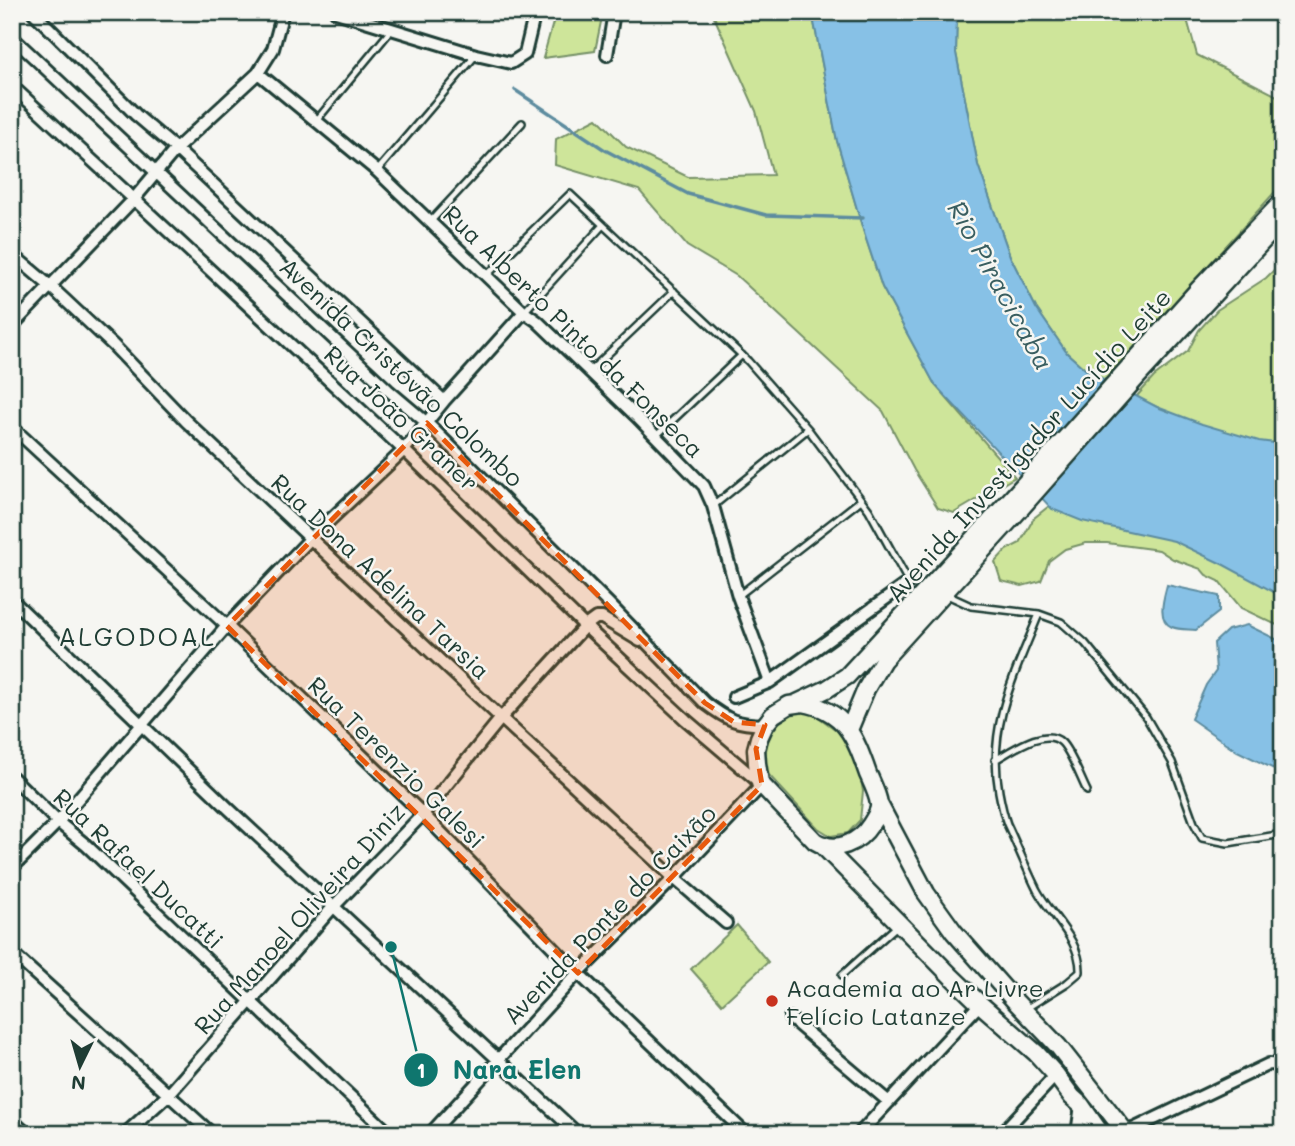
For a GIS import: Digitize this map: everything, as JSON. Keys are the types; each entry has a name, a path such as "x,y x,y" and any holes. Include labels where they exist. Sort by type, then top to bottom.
{"main road":[{"name":"Avenida Investigador Lucídio Leite","path":"849,730 866,689 883,660 944,594 1017,503 1283,201"},
{"name":"Avenida Investigador Lucídio Leite","path":"1132,373 1283,219"},
{"name":"Avenida Investigador Lucídio Leite","path":"795,704 847,676 1017,503"},
{"path":"1101,1134 1082,1105 1072,1097 1036,1053 980,1004 822,845 810,837 761,784 756,749 765,725 773,715 789,705 803,703 824,708 840,718 858,745 880,806 926,894 954,932 1058,1046 1127,1133"},
{"path":"822,845 837,847 857,840 868,829 880,806"}],"street":[{"name":"Avenida Cristóvão Colombo","path":"33,12 136,115 176,149 444,401"},
{"path":"12,326 134,199 176,149 258,73 273,49 283,12"},
{"path":"335,12 511,63 525,54 535,12"},
{"path":"607,55 614,12"},
{"name":"Avenida Cristóvão Colombo","path":"12,37 388,390 427,423 705,703 734,722 765,725"},
{"name":"Rua Alberto Pinto da Fonseca","path":"258,73 377,171 524,312 537,321 704,486 713,506 738,596 770,682"},
{"name":"Rua João Graner","path":"12,86 404,450 686,720 761,784"},
{"name":"Rua Dona Adelina Tarsia","path":"12,254 113,345 186,421 501,718 726,923"},
{"path":"12,868 58,822 227,626 311,538 404,450 524,312"},
{"name":"Rua Terenzio Galesi","path":"12,427 227,626 422,814 578,973 746,1134"},
{"path":"734,697 770,682 909,583"},
{"path":"12,600 141,726 578,1134"},
{"path":"585,625 596,618 602,618 652,648"},
{"name":"Rua Manoel Oliveira Diniz","path":"125,1134 169,1094 334,906 422,814 501,718 585,625"},
{"name":"Rua Rafael Ducatti","path":"12,777 390,1134"},
{"name":"Avenida Ponte do Caixão","path":"430,1134 578,973 674,878 761,784"},
{"path":"12,953 212,1134"},
{"path":"859,1134 980,1004"},
{"path":"790,1018 889,1102"},
{"path":"1127,1133 1269,1064 1283,1065"},
{"path":"1001,1134 1056,1075"},
{"path":"1077,1134 1082,1105"},
{"path":"12,1120 27,1134"}],"lane":[{"path":"316,121 392,29"},
{"path":"377,171 476,55"},
{"path":"430,222 522,123"},
{"path":"487,275 570,194 742,355 808,429 869,510 909,583"},
{"path":"524,312 603,225"},
{"path":"589,372 674,291"},
{"path":"656,436 742,355"},
{"path":"713,506 808,429"},
{"path":"738,596 861,500"},
{"path":"944,594 971,606 1039,614 1061,622 1085,643 1146,717 1172,762 1202,838 1228,843 1283,834"},
{"path":"1024,1010 1080,972 1078,953 1038,891 1003,813 996,775 996,744 1002,708 1039,614"},
{"path":"995,760 1030,740 1055,738 1063,743 1087,791"},
{"path":"842,975 899,923"}],"highlighted area":[{"path":"427,423 705,703 734,722 765,725 756,749 762,785 578,973 227,626"}],"green space":[{"path":"556,12 603,12 595,51 543,58"},
{"path":"712,12 812,12 837,141 882,287 935,385 1015,477 954,513 938,508 914,470 883,411 737,276 687,246 639,190 555,165 556,139 597,118 626,147 688,177 773,175 756,111"},
{"path":"957,12 1185,12 1197,55 1283,99 1283,183 1104,381 1067,353 1036,308 1010,256 978,165 956,53"},
{"path":"1283,257 1283,454 1242,448 1136,397 1154,377 1188,351 1199,330 1217,310 1266,278"},
{"path":"1049,506 1283,565 1283,628 1241,608 1219,581 1206,575 1201,569 1173,559 1159,550 1086,543 1065,549 1049,561 1041,581 1022,586 1001,581 995,562 1006,550 1020,543 1034,518"},
{"path":"795,711 813,713 843,735 858,763 863,791 860,820 848,833 831,836 818,828 767,773 765,755 769,736 781,720"},
{"path":"737,925 768,962 722,1004 691,969"}],"water":[{"name":"Rio Piracicaba","path":"812,12 957,12 956,53 978,165 1010,256 1036,308 1067,353 1086,370 1157,407 1202,424 1259,441 1283,444 1283,597 1174,541 1082,521 1052,509 935,385 882,287 864,233 837,141"},
{"path":"1167,585 1219,596 1219,612 1196,630 1172,627 1167,624 1163,614"},
{"path":"1247,625 1278,640 1283,646 1283,753 1274,769 1237,751 1191,719 1206,685 1216,671 1214,643 1228,630"}],"waterway":[{"path":"515,90 605,150 688,194 766,215 863,218"}],"place":[{"name":"Nara Elen","path":"391,947"},
{"name":"Academia ao Ar Livre Felício Latanze","path":"772,1001"}],"district":[{"name":"ALGODOAL","path":"137,636"}]}
